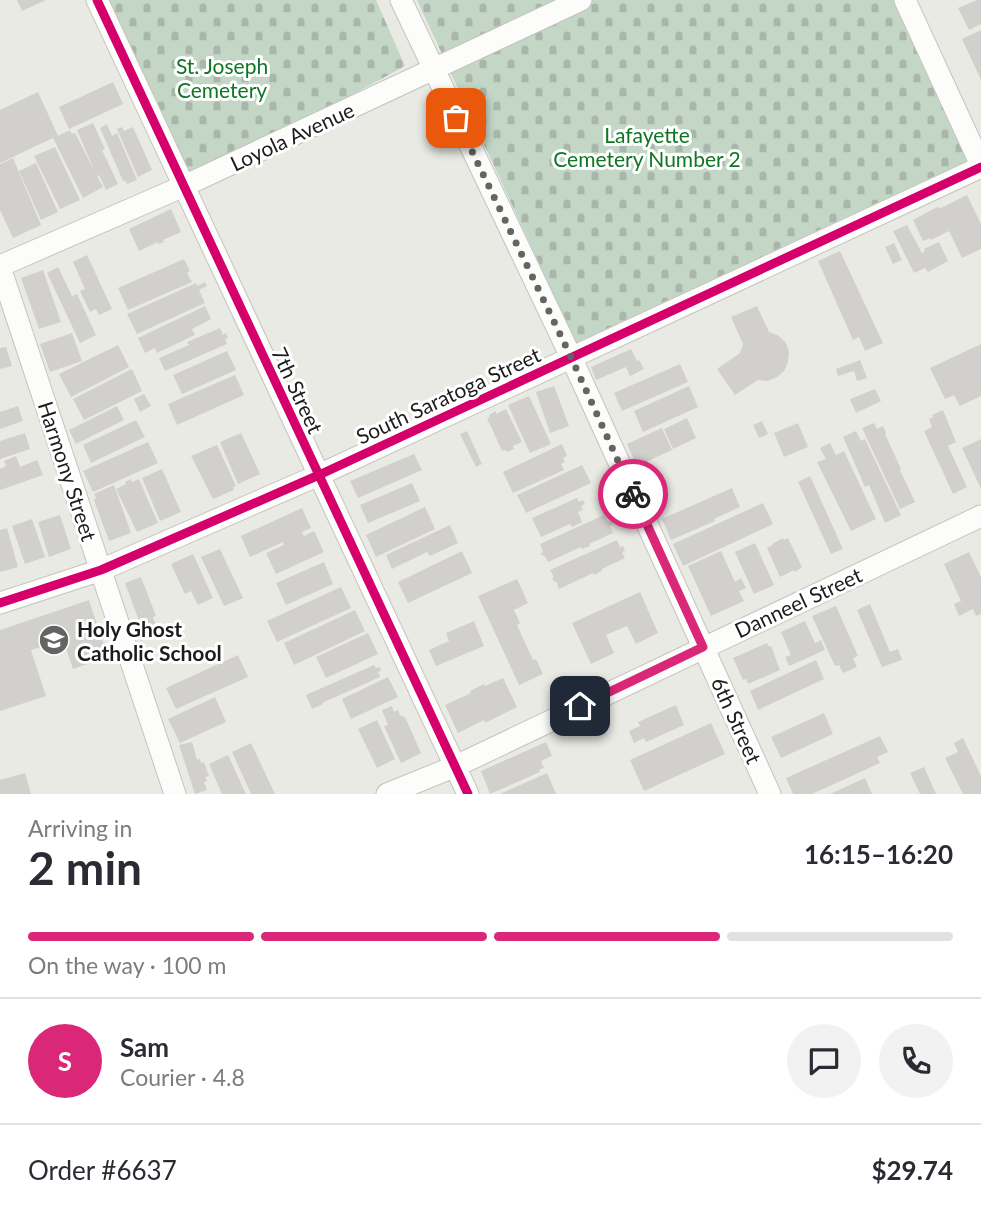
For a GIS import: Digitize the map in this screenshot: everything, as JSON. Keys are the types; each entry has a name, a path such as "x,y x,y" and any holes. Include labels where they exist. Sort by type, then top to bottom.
{"street":[{"name":"7th Street","path":"97,0 468,794"},
{"name":"6th Street","path":"401,0 571,357 770,794"},
{"name":"Loyola Avenue","path":"0,267 184,186 581,0"},
{"path":"905,0 981,166"},
{"name":"South Saratoga Street","path":"0,603 101,570 319,475 981,166"},
{"name":"Harmony Street","path":"0,267 176,794"},
{"name":"Danneel Street","path":"387,794 456,766 981,516"}],"green space":[{"name":"St. Joseph Cemetery","path":"109,0 376,0 405,66 184,186"},
{"name":"Lafayette Cemetery Number 2","path":"417,0 893,0 971,159 576,343"}],"building":[{"path":"17,0 46,0 22,11"},
{"path":"981,0 981,24 969,30 958,8"},
{"path":"981,30 981,80 962,39"},
{"path":"113,82 123,104 69,129 59,107"},
{"path":"38,92 58,136 70,130 72,134 75,133 95,172 77,130 93,123 118,184 106,190 99,175 97,176 103,187 83,198 53,138 0,163 0,110"},
{"path":"107,124 112,136 117,133 137,180 127,184 123,181 100,128"},
{"path":"122,127 124,131 133,127 152,170 138,177 117,129"},
{"path":"55,147 80,200 60,209 34,156"},
{"path":"13,158 41,225 13,238 0,210 0,164"},
{"path":"36,163 58,212 41,220 19,171"},
{"path":"967,195 981,224 981,249 962,258 949,231 923,241 913,220"},
{"path":"171,209 181,232 163,240 164,242 139,251 129,229"},
{"path":"907,225 922,253 924,249 939,242 948,261 928,272 925,268 914,273 893,231"},
{"path":"894,243 902,260 893,264 885,247"},
{"path":"840,251 883,343 865,351 859,337 853,340 818,261"},
{"path":"87,255 112,309 99,315 96,309 90,312 80,291 85,289 73,262"},
{"path":"184,259 192,282 128,310 118,288"},
{"path":"58,267 72,296 77,294 96,335 80,343 47,273"},
{"path":"43,270 61,322 39,329 21,278"},
{"path":"205,282 207,286 199,290 205,303 137,334 127,314 196,283 197,286"},
{"path":"205,306 211,319 192,329 195,335 157,353 155,348 145,353 138,338"},
{"path":"757,306 769,332 786,343 788,362 777,377 768,381 758,380 735,395 717,369 740,353 743,344 731,317"},
{"path":"220,328 223,335 226,333 227,344 165,371 159,358"},
{"path":"72,333 82,361 50,372 40,344"},
{"path":"981,344 981,396 960,406 954,395 945,399 930,368"},
{"path":"118,345 129,367 71,397 59,374"},
{"path":"6,347 12,366 0,369 0,348"},
{"path":"631,349 644,369 630,376 626,367 596,380 591,367"},
{"path":"227,351 236,370 182,394 173,375"},
{"path":"860,360 867,378 857,381 854,371 838,376 836,369"},
{"path":"680,364 688,382 622,411 614,393"},
{"path":"132,369 142,391 84,420 73,399"},
{"path":"235,375 244,395 177,425 168,404"},
{"path":"554,386 569,426 550,433 536,392"},
{"path":"689,386 698,407 643,432 634,411"},
{"path":"875,389 881,401 856,413 850,399"},
{"path":"144,394 151,406 140,412 134,399"},
{"path":"529,396 551,444 530,453 508,405"},
{"path":"18,406 23,421 0,429 0,412"},
{"path":"117,406 124,420 76,444 69,430"},
{"path":"506,409 522,442 507,452 502,451 487,418 496,411 496,414"},
{"path":"943,410 956,442 948,446 967,487 953,494 924,431 932,427 929,419 932,415"},
{"path":"687,418 696,438 673,449 664,429"},
{"path":"136,420 145,437 91,463 83,445"},
{"path":"762,421 768,434 759,438 753,425"},
{"path":"798,423 808,447 784,457 774,433"},
{"path":"874,423 877,429 883,426 915,502 900,509 862,428"},
{"path":"662,428 672,450 637,466 627,444"},
{"path":"467,431 482,464 476,467 460,434"},
{"path":"856,431 861,441 865,439 901,515 885,523 869,485 865,487 843,437"},
{"path":"25,433 30,449 0,459 0,441"},
{"path":"241,433 260,474 238,484 220,442"},
{"path":"981,439 981,489 962,448"},
{"path":"148,442 158,463 93,492 83,471"},
{"path":"830,443 836,455 844,451 876,519 851,531 817,462 826,459 820,448"},
{"path":"562,444 567,456 561,464 564,470 513,493 503,472"},
{"path":"217,445 236,486 233,487 234,490 213,499 191,456"},
{"path":"414,454 422,470 358,498 350,481"},
{"path":"16,456 20,467 37,460 43,475 0,490 0,469 6,466 4,461"},
{"path":"582,465 591,483 526,513 517,495"},
{"path":"162,469 181,512 160,521 142,478"},
{"path":"810,476 843,549 831,554 798,482"},
{"path":"131,479 132,482 139,479 158,523 137,532 116,489"},
{"path":"412,483 420,501 368,523 360,505"},
{"path":"114,485 131,533 109,541 94,494"},
{"path":"732,488 740,507 671,540 662,519"},
{"path":"577,498 585,504 581,506 583,510 578,512 582,522 572,527 570,524 541,537 532,518"},
{"path":"763,503 773,524 683,566 673,544"},
{"path":"425,507 435,529 376,557 366,535"},
{"path":"302,508 311,528 302,532 304,536 314,531 324,552 276,574 266,553 284,545 283,542 250,557 241,536"},
{"path":"60,515 71,549 49,557 38,522"},
{"path":"604,515 608,522 611,521 613,533 589,544 590,546 581,547 548,562 544,555 542,556 540,544"},
{"path":"32,519 45,557 25,564 12,526"},
{"path":"450,525 458,543 430,556 427,552 392,569 386,555"},
{"path":"7,528 18,567 0,572 0,530"},
{"path":"783,538 788,538 802,567 780,577 767,548"},
{"path":"617,540 620,547 623,546 625,558 594,575 593,573 559,589 550,570"},
{"path":"755,543 774,585 754,594 735,552"},
{"path":"220,549 243,598 224,606 201,557"},
{"path":"462,551 472,573 408,603 398,582"},
{"path":"721,551 735,582 741,578 746,588 739,591 744,601 711,616 688,566"},
{"path":"969,552 981,577 981,614 976,616 973,609 959,616 954,604 961,601 944,564"},
{"path":"193,554 213,598 198,605 191,591 185,594 171,564"},
{"path":"324,562 333,584 286,605 276,583"},
{"path":"141,577 156,616 153,617 159,634 141,641 135,623 139,621 125,583"},
{"path":"517,579 528,603 514,610 520,623 517,625 533,660 536,659 543,674 519,685 478,596"},
{"path":"341,587 351,608 277,642 267,621"},
{"path":"640,592 658,633 636,644 627,626 606,635 614,653 591,664 572,623"},
{"path":"89,600 108,657 73,669 63,640 31,650 46,696 0,711 0,630"},
{"path":"870,604 890,652 898,649 902,660 882,667 857,610"},
{"path":"836,606 858,656 853,658 857,667 843,673 839,665 835,666 812,616"},
{"path":"355,610 365,631 294,665 284,643"},
{"path":"474,621 484,646 436,666 429,650 449,641 446,633"},
{"path":"805,621 815,643 821,640 825,650 789,666 785,657 791,655 781,632"},
{"path":"368,633 378,654 326,678 316,657"},
{"path":"767,643 771,646 780,670 748,684 746,679 743,680 733,658"},
{"path":"238,655 248,677 176,709 166,688"},
{"path":"816,660 824,679 758,710 750,691"},
{"path":"374,665 376,668 380,667 380,677 312,709 306,695"},
{"path":"388,677 398,697 351,719 342,699"},
{"path":"503,678 517,707 458,733 445,705 484,684 485,686"},
{"path":"215,697 226,722 180,743 168,719"},
{"path":"676,705 684,725 646,742 644,738 634,743 629,731 640,726 638,722"},
{"path":"392,706 394,712 398,710 400,716 405,717 421,753 401,763 384,726 388,725 382,710"},
{"path":"824,713 833,734 781,758 771,737"},
{"path":"377,720 395,759 377,768 358,729"},
{"path":"711,723 725,754 644,791 630,760"},
{"path":"880,736 888,752 877,757 880,763 812,794 793,794 786,778"},
{"path":"963,738 981,776 981,794 963,794 945,758 958,752 954,743"},
{"path":"192,742 197,760 204,762 209,776 205,777 207,781 204,782 207,790 195,794 179,745"},
{"path":"546,742 552,756 541,761 544,768 539,770 540,772 490,794 481,771"},
{"path":"251,743 275,794 251,794 232,752"},
{"path":"228,755 246,794 222,794 209,764"},
{"path":"924,767 936,794 920,794 910,773"},
{"path":"25,773 31,794 0,794 0,780"},
{"path":"547,773 556,794 500,794"},
{"path":"865,778 872,794 830,794"}],"cycle path":[{"path":"97,0 468,794"},
{"path":"0,603 101,570 319,475 981,167"}],"way so far":[{"path":"456,118 571,357 633,494"}],"place":[{"name":"Holy Ghost Catholic School","path":"54,640"}],"route":[{"path":"580,706 703,647 633,494"}]}
